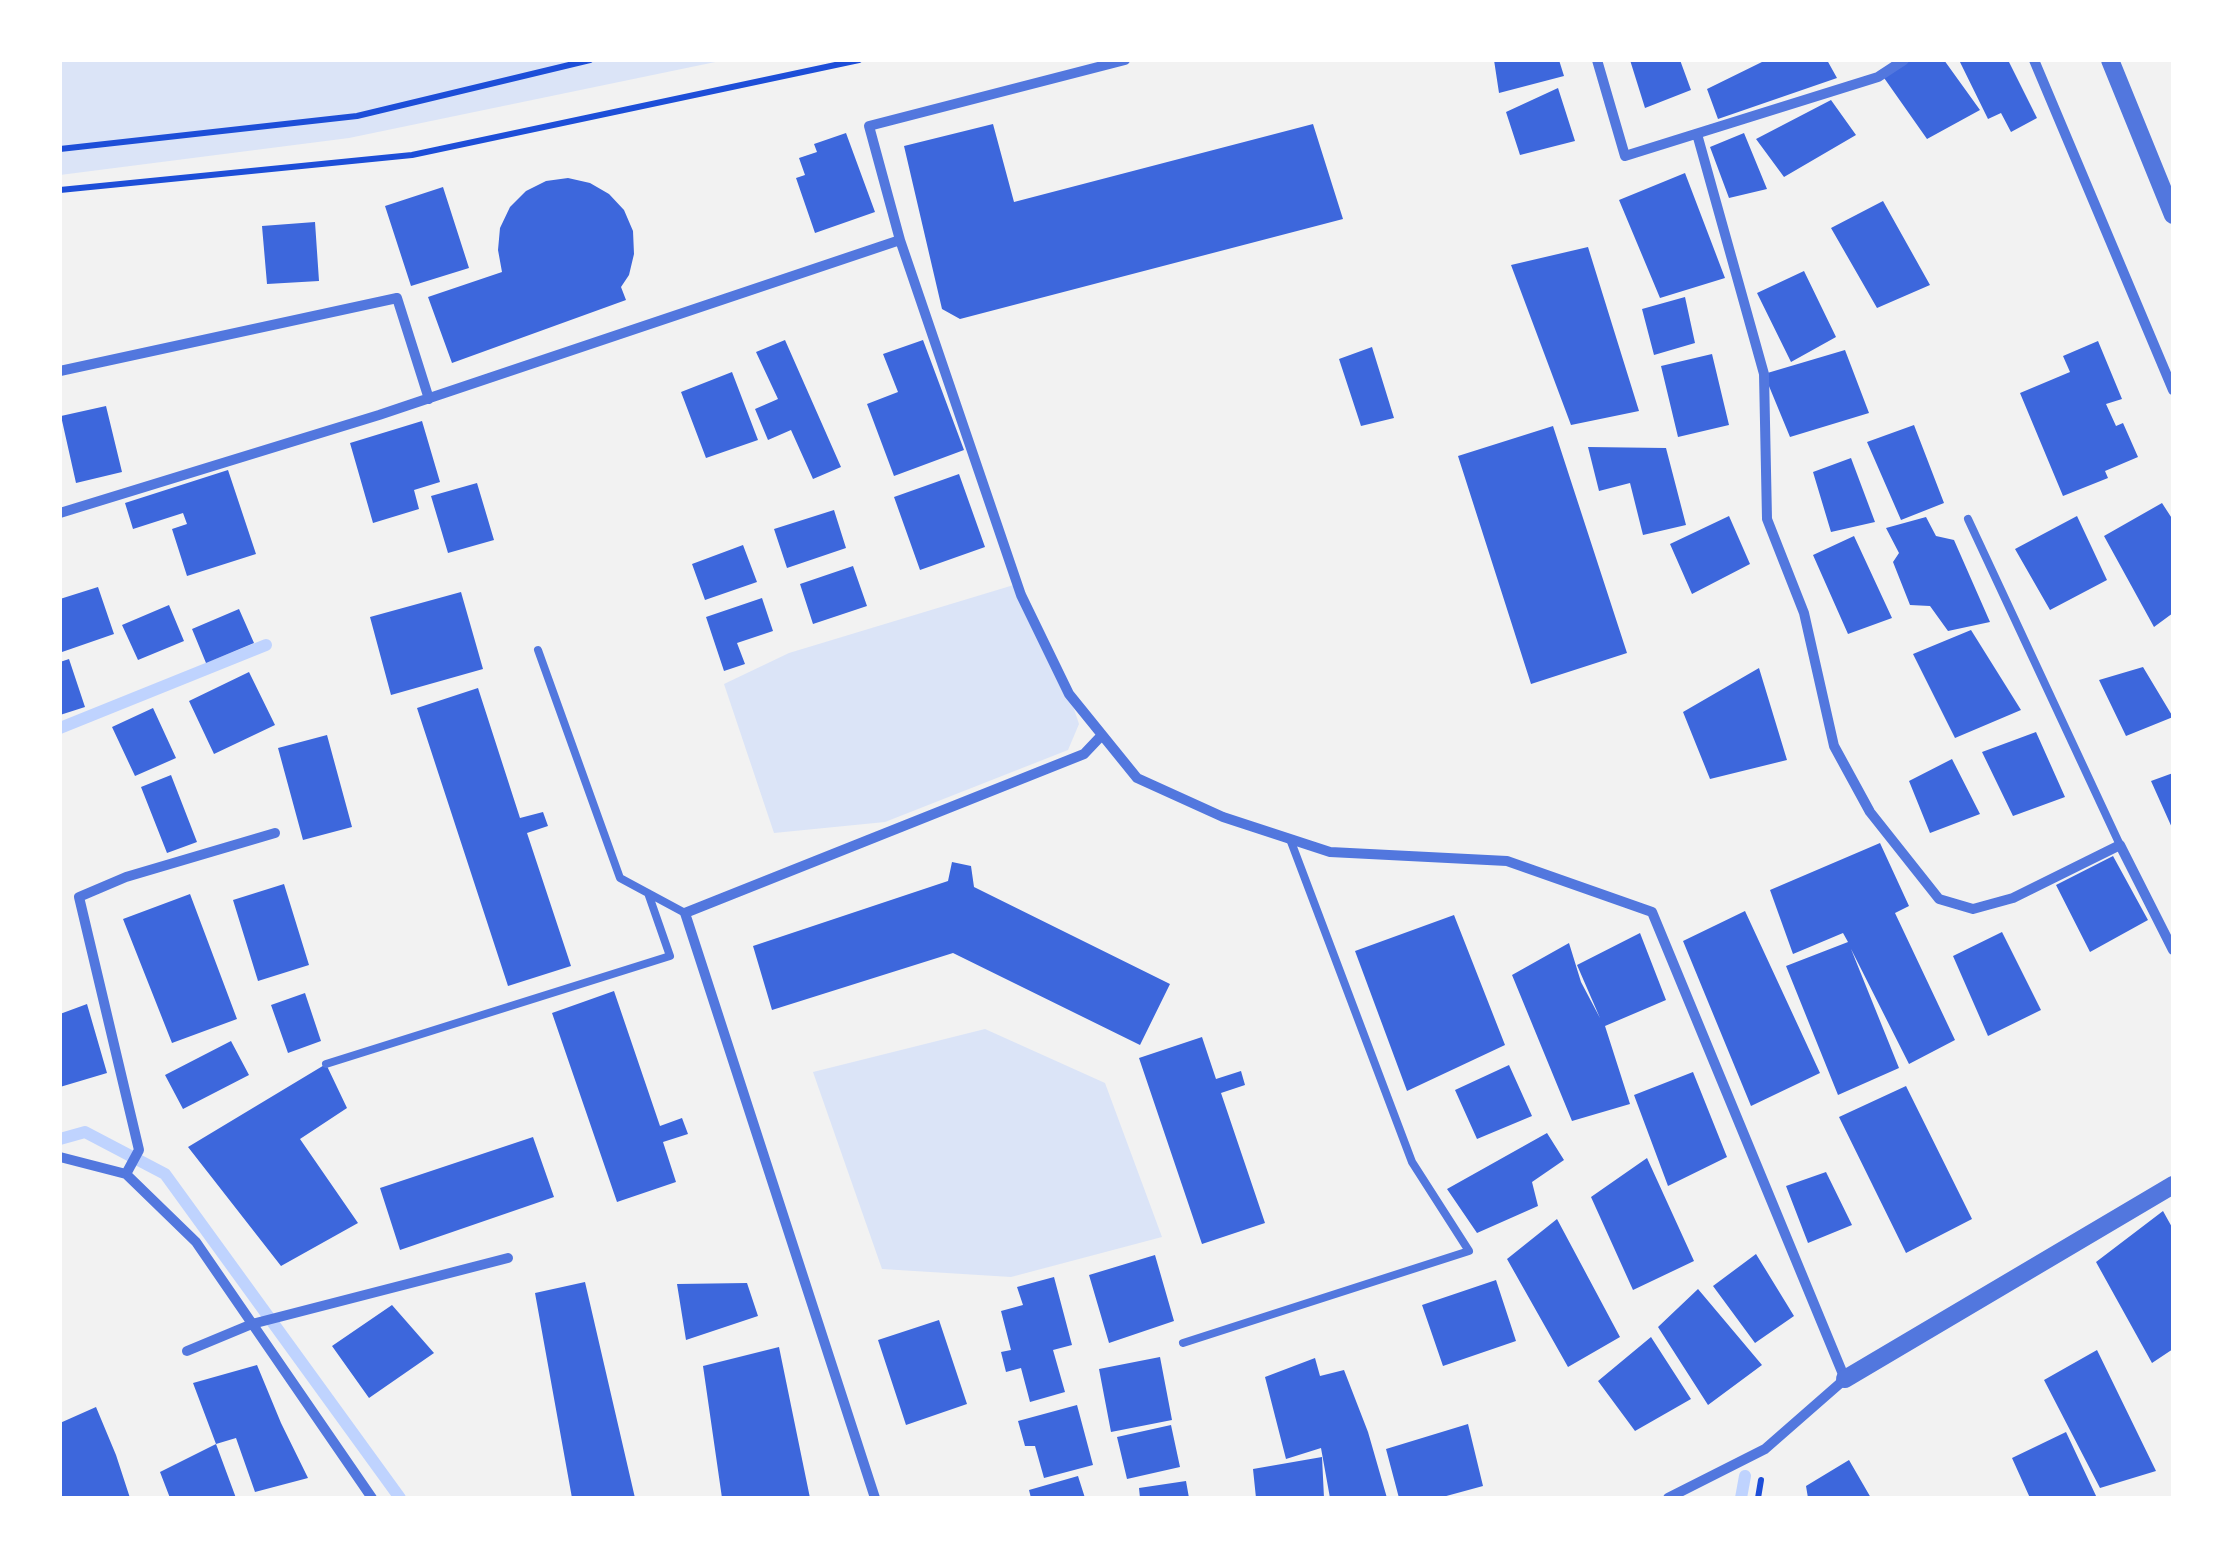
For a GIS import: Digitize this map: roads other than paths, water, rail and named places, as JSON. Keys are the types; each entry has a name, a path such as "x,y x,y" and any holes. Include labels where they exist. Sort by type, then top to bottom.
{"street":[{"path":"1125,60 870,126 900,240 1021,596 1069,694 1137,778 1222,817 1330,852 1506,861 1652,912 1845,1379"},
{"path":"1597,60 1625,156 1878,77 1904,60"},
{"path":"2034,60 2173,390"},
{"path":"2110,60 2173,215"},
{"path":"1696,134 1764,374 1767,520 1804,613 1834,746 1870,812 1939,899 1972,909 2014,898 2120,845 2173,950"},
{"path":"60,513 429,398 900,240"},
{"path":"60,370 397,298 429,398"},
{"path":"875,1498 685,914 1084,754 1102,735"},
{"path":"126,1174 139,1150 79,897 126,878 275,833"},
{"path":"60,1157 126,1174 196,1242 372,1498"},
{"path":"1668,1498 1765,1449 1845,1379 2173,1185"},
{"path":"187,1351 252,1324 508,1258"}],"lane":[{"path":"1968,519 2120,845"},
{"path":"538,650 620,878 685,914"},
{"path":"1182,1343 1469,1252 1412,1162 1290,839"},
{"path":"326,1064 670,956 648,892"}],"waterway":[{"path":"60,728 266,645"},
{"path":"60,1139 85,1132 165,1174 400,1498"},
{"path":"1741,1498 1745,1476"}]}
